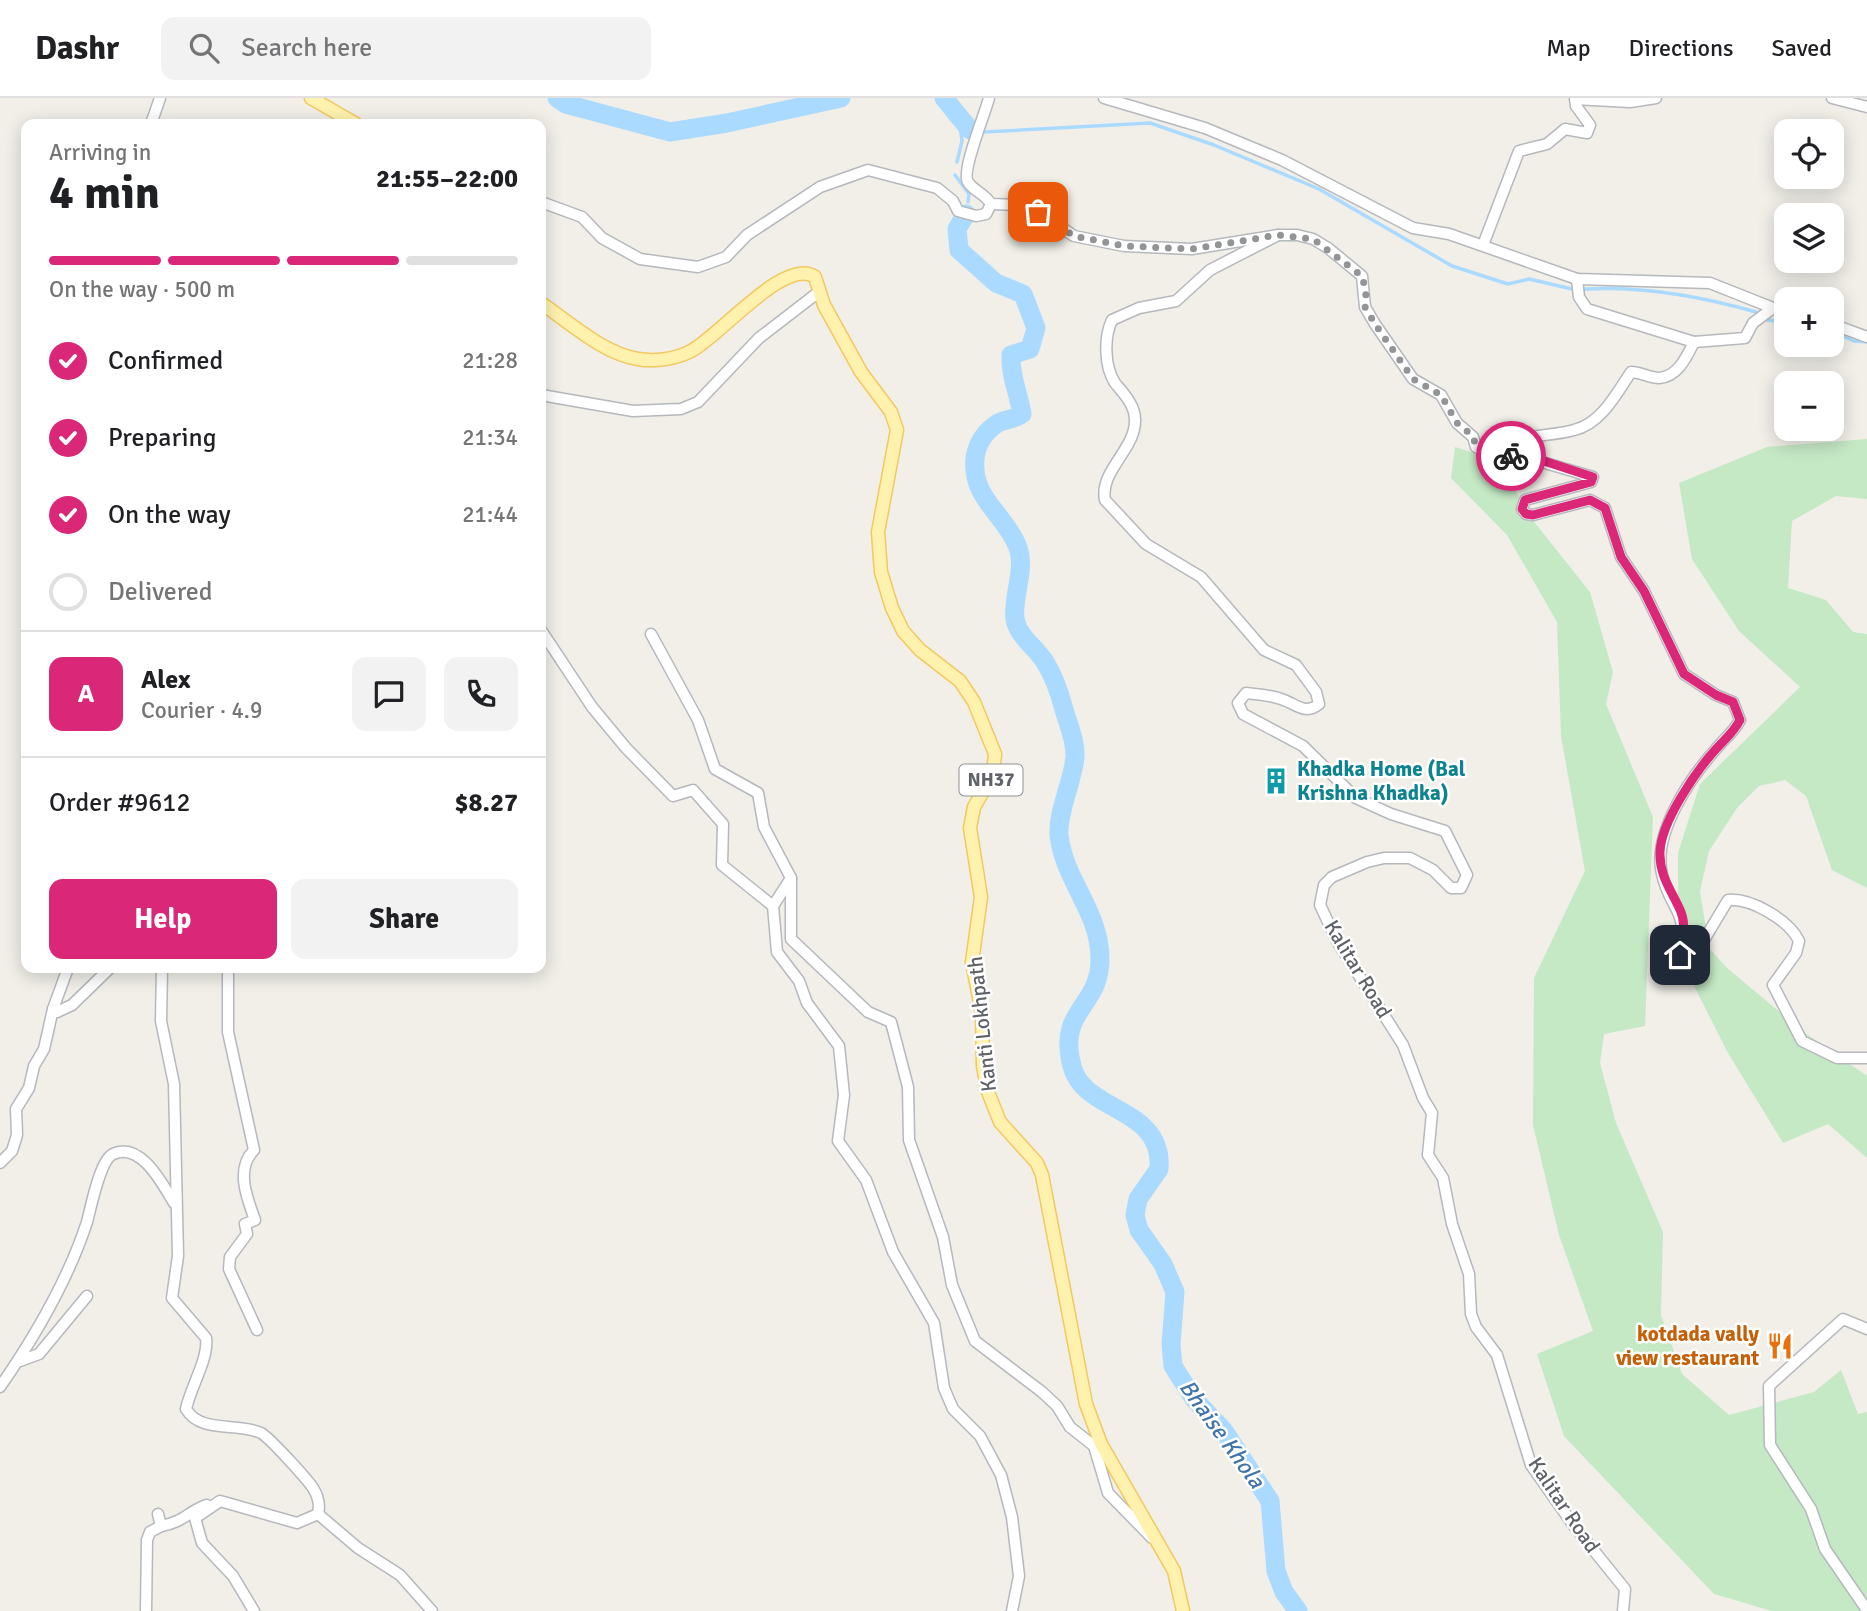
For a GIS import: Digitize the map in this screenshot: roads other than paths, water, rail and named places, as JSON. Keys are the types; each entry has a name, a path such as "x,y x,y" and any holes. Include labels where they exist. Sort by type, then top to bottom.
{"main road":[{"path":"311,98 347,119"},
{"name":"Kanti Lokhpath","path":"546,306 615,351 636,359 653,361 691,351 773,285 792,275 811,274 852,358 891,412 897,430 878,532 881,572 892,608 903,631 920,650 960,681 974,702 995,754 993,774 974,807 970,828 981,897 972,962 982,1013 981,1048 985,1079 1000,1122 1038,1163 1086,1404 1101,1444 1174,1571 1183,1611"}],"street":[{"path":"153,119 160,98"},
{"path":"989,98 978,137 971,147 966,178 968,183 985,193 991,204"},
{"path":"1104,98 1205,128 1282,160 1413,228 1449,234 1577,279 1710,283 1773,308"},
{"path":"1483,245 1519,151 1547,144 1565,129 1587,133 1590,125 1576,106 1576,99 1630,102 1656,98"},
{"path":"1832,98 1867,107"},
{"path":"546,204 582,217 602,238 640,259 698,267 726,257 747,234 820,187 868,170 937,188 958,211 976,216 986,214 991,204"},
{"path":"991,204 1021,205 1038,212 1074,236 1124,246 1192,249 1278,235 1313,239 1362,276 1366,292 1365,307 1413,379 1441,395 1457,423 1473,436 1476,447 1491,455 1518,455 1593,477 1591,482 1525,500 1522,509 1526,514 1533,515 1590,500 1605,508 1621,557 1644,591 1684,674 1716,695 1733,702 1740,720 1735,730 1699,771 1664,829 1660,851 1662,874 1682,914 1684,937 1680,955 1693,954 1698,950 1728,900 1741,901 1770,914 1791,930 1799,941 1796,953 1773,985 1798,1036 1812,1048 1830,1056 1867,1058"},
{"name":"Kalitar Road","path":"1278,235 1210,270 1176,301 1139,308 1112,320 1106,337 1111,375 1127,396 1136,419 1133,434 1109,477 1105,500 1146,544 1200,577 1264,650 1296,665 1316,691 1319,704 1313,709 1303,709 1281,699 1246,693 1237,703 1243,714 1303,746 1356,798 1391,814 1445,831 1467,875 1461,888 1451,888 1433,870 1410,858 1367,862 1332,877 1324,885 1320,905 1337,941 1403,1045 1432,1114 1428,1156 1443,1178 1452,1224 1469,1274 1471,1314 1476,1327 1497,1355 1531,1465 1574,1526 1625,1589 1623,1611"},
{"path":"1577,279 1579,297 1587,309 1695,342 1745,338 1753,323 1773,308"},
{"path":"546,396 633,411 681,409 698,402 759,338 820,291"},
{"path":"1844,328 1867,337"},
{"path":"1491,455 1507,442 1523,436 1576,430 1598,416 1609,405 1630,372 1659,378 1674,372 1683,363 1695,342"},
{"path":"651,634 698,720 716,769 758,793 764,827 791,878 791,939 867,1012 891,1022 908,1087 909,1140 943,1237 952,1285 975,1341 1042,1392 1057,1406 1070,1427 1094,1446 1108,1493 1157,1542"},
{"path":"546,638 592,707 626,748 673,796 692,790 723,824 722,865 774,906"},
{"path":"791,878 774,906 777,952 799,981 807,1003 839,1046 844,1095 838,1141 866,1180 893,1252 934,1323 944,1388 953,1409 980,1436 1001,1475 1012,1517 1019,1576 1012,1611"},
{"path":"0,1163 12,1151 17,1135 16,1109 29,1088 34,1066 44,1049 53,1009 66,973"},
{"path":"53,1009 57,1012 63,1011 72,1005 105,973"},
{"path":"162,973 161,1021 174,1084 178,1256 172,1298 206,1338 207,1346 190,1387 186,1409 191,1417 201,1422 261,1433 313,1488 319,1506 318,1514"},
{"path":"228,973 228,1032 254,1150 247,1157 243,1188 255,1220 245,1224 247,1234 230,1258 229,1269 257,1330"},
{"path":"0,1387 20,1361 85,1226 104,1161 114,1153 132,1153 155,1170 175,1204"},
{"path":"20,1361 39,1354 87,1296"},
{"path":"1867,1329 1843,1319 1769,1386 1770,1445 1811,1509 1825,1549 1867,1610"},
{"path":"146,1611 147,1540 159,1520 181,1522 194,1510 220,1501 297,1524 318,1514"},
{"path":"220,1501 195,1518 202,1543 233,1576 254,1611"},
{"path":"318,1514 358,1548 400,1575 432,1611"}],"waterway":[{"path":"557,98 566,104 670,132 727,123 841,98"},
{"path":"944,98 970,130"},
{"path":"957,162 962,141 959,117"},
{"path":"984,132 1150,123 1214,145 1319,189 1452,266 1508,284 1529,279 1572,289"},
{"path":"955,175 969,194 968,202"},
{"name":"Bhaise Khola","path":"966,214 957,229 959,250 996,283 1023,294 1036,328 1030,349 1011,355 1022,414 998,423 986,434 976,453 975,472 983,494 1017,545 1020,573 1015,619 1023,637 1051,672 1074,744 1074,766 1060,817 1059,835 1062,852 1094,926 1100,959 1094,989 1074,1020 1070,1032 1072,1066 1079,1081 1091,1093 1137,1121 1149,1133 1157,1148 1159,1169 1138,1199 1135,1215 1139,1230 1163,1264 1175,1292 1171,1344 1173,1366 1194,1399 1224,1431 1270,1501 1276,1571 1284,1592 1298,1611"},
{"path":"1585,289 1672,293 1756,312"},
{"path":"1767,320 1774,321"},
{"path":"1844,336 1867,342"}],"place":[{"name":"Khadka Home (Bal Krishna Khadka)","path":"1276,781"},
{"name":"kotdada vally view restaurant","path":"1780,1346"}]}
